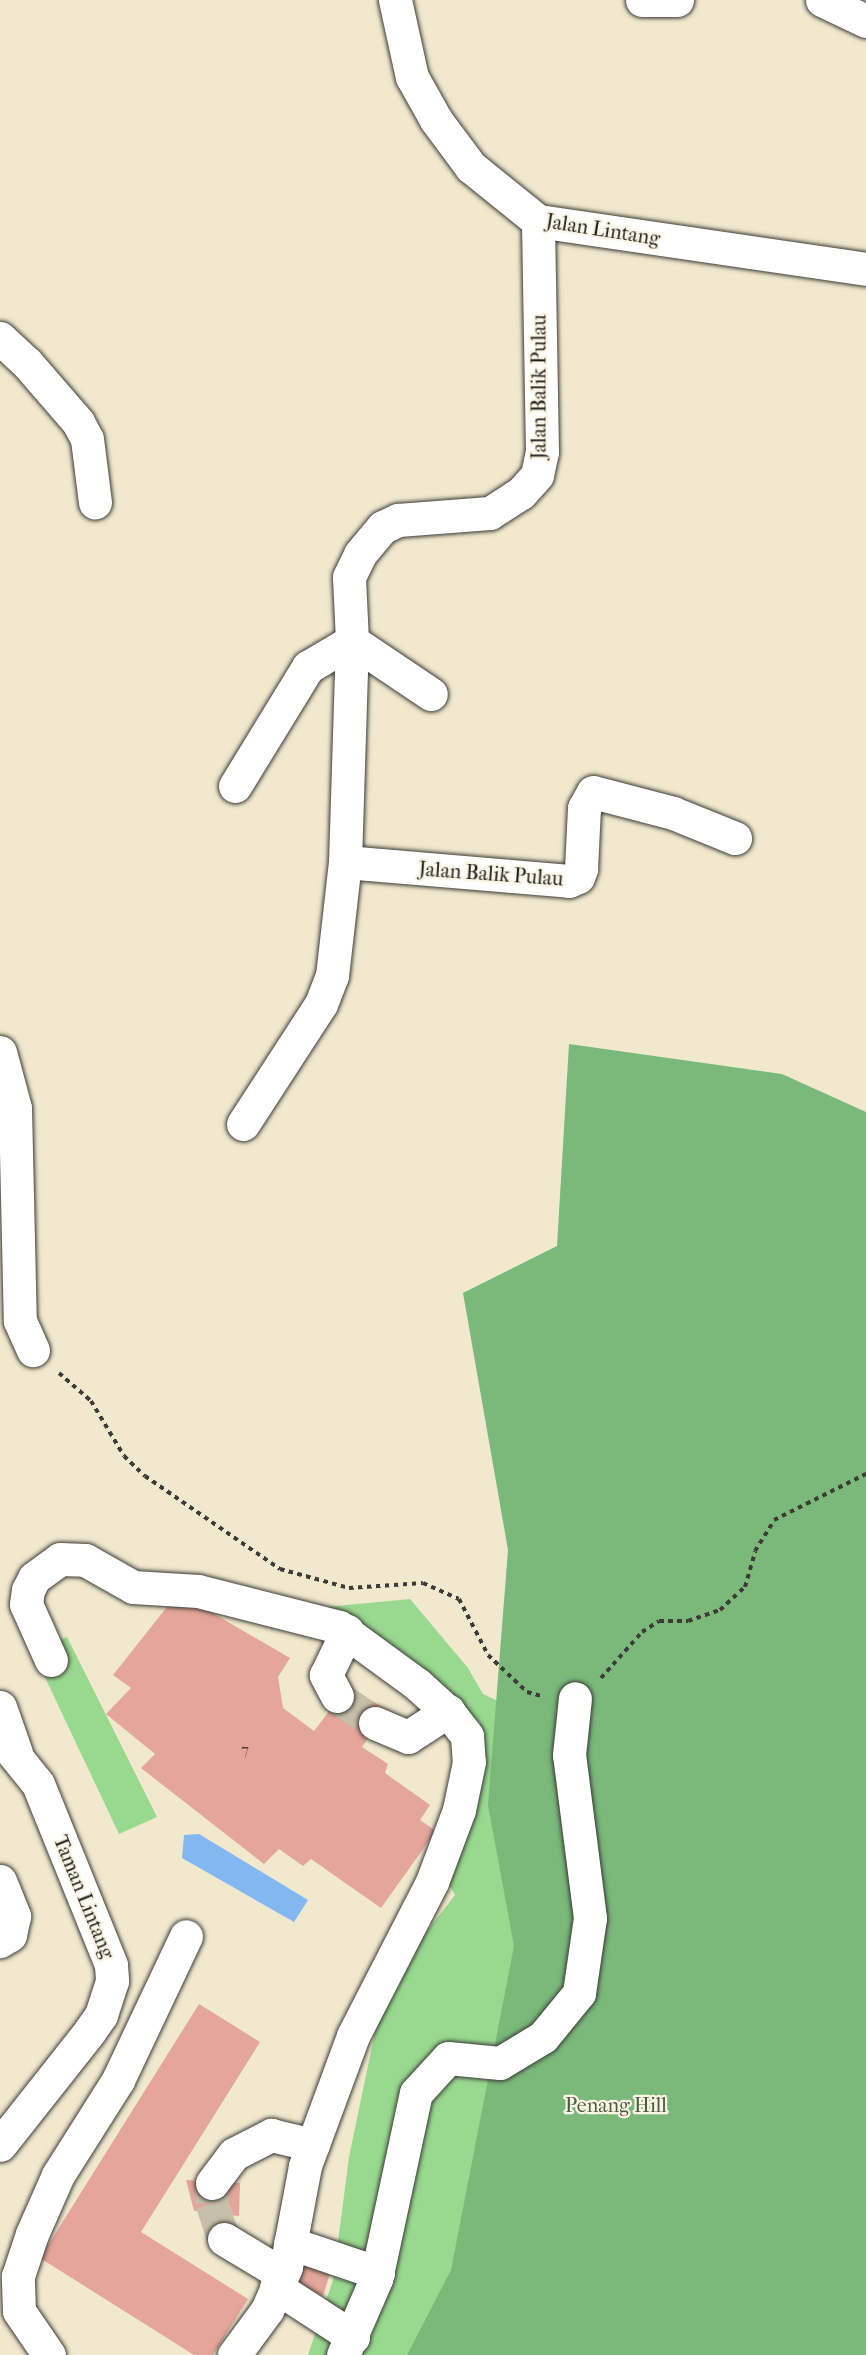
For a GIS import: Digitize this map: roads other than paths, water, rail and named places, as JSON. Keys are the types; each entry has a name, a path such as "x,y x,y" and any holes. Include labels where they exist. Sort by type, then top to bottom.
{"street":[{"name":"Jalan Lintang","path":"395,0 412,77 436,120 471,167 538,221 866,269"},
{"path":"642,0 677,0"},
{"path":"822,0 866,21"},
{"name":"Jalan Balik Pulau","path":"243,1124 321,1004 332,976 345,862 352,641 349,577 360,554 383,526 398,520 490,513 521,493 537,475 542,452 538,221"},
{"path":"0,338 27,363 78,422 87,439 95,502"},
{"path":"235,786 308,667 352,641 431,694"},
{"name":"Jalan Balik Pulau","path":"345,862 569,881 578,877 581,869 584,808 592,792 673,813 735,838"},
{"path":"0,1052 15,1108 20,1320 33,1350"},
{"path":"51,1660 26,1604 34,1578 60,1559 85,1560 133,1587 198,1591 314,1619 347,1631 448,1711 467,1736 469,1762 459,1810 432,1882 353,2036 313,2145 279,2281 267,2310 234,2355"},
{"path":"337,1696 326,1675 347,1631"},
{"path":"224,2239 279,2281 348,2346 378,2273 416,2093 448,2058 500,2063 543,2037 579,1993 590,1917 569,1755 575,1698"},
{"name":"Taman Lintang","path":"0,1707 8,1745 38,1784 111,1965 112,1982 101,2015 0,2145"},
{"path":"375,1723 408,1737 448,1711"},
{"path":"0,1881 14,1916 10,1935 0,1941"},
{"path":"49,2355 19,2311 18,2276 32,2234 58,2175 118,2080 186,1936"},
{"path":"212,2183 234,2154 271,2135 313,2145"},
{"path":"290,2243 378,2273"}],"water":[{"path":"199,1834 308,1900 294,1922 182,1858 184,1835"}],"tunnel":[{"path":"337,1696 375,1723"},
{"path":"212,2183 212,2203 224,2239"}],"park label":[{"name":"Penang Hill","path":"616,2105"}]}
